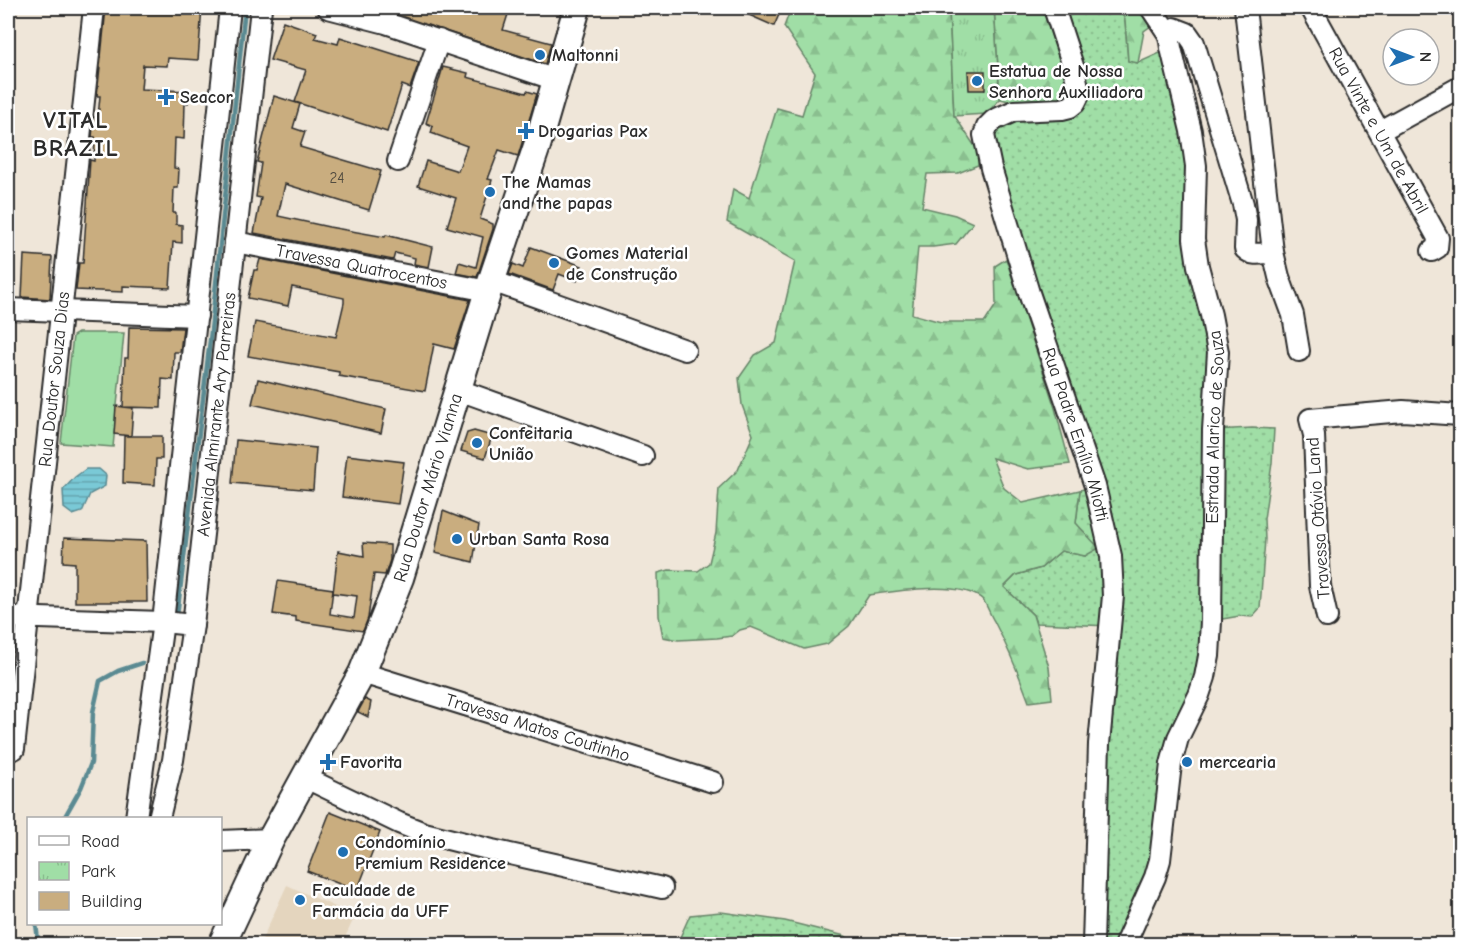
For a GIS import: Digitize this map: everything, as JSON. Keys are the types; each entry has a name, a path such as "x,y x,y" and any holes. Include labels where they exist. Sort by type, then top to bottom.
{"main road":[{"name":"Rua Doutor Mário Vianna","path":"222,945 271,839 362,673 400,578 490,286 537,146 576,8"}],"street":[{"name":"Rua Doutor Souza Dias","path":"14,749 94,8"},
{"name":"Avenida Almirante Ary Parreiras","path":"136,817 163,621 230,8"},
{"name":"Avenida Almirante Ary Parreiras","path":"160,817 174,760 193,625 261,8"},
{"path":"328,8 440,40 556,80"},
{"name":"Rua Padre Emílio Miotti","path":"1054,8 1078,87 1078,97 1075,103 1062,109 1014,111 1002,115 987,127 984,135 991,168 1029,293 1095,486 1111,556 1112,606 1098,744 1093,945"},
{"path":"1151,8 1170,34 1174,28 1180,29 1187,33 1194,43 1243,204 1246,220 1245,249 1256,254 1273,252"},
{"path":"1245,8 1273,252 1279,277 1293,315 1299,351"},
{"name":"Rua Vinte e Um de Abril","path":"1311,8 1438,238 1437,248 1432,251"},
{"name":"Estrada Alarico de Souza","path":"1125,945 1155,877 1160,860 1171,764 1178,738 1205,677 1211,621 1213,430 1218,351 1198,266 1194,239 1196,166 1191,131 1171,48 1170,34"},
{"path":"398,161 440,40"},
{"path":"1380,131 1461,87"},
{"name":"Travessa Quatrocentos","path":"235,242 490,286 685,350"},
{"path":"8,309 197,316"},
{"path":"459,390 643,456"},
{"name":"Travessa Otávio Land","path":"1327,617 1320,586 1314,435 1310,418 1403,411 1461,416"},
{"path":"8,617 163,621 193,625"},
{"name":"Travessa Matos Coutinho","path":"362,673 713,782"},
{"path":"306,778 399,823 424,832 483,848 662,888"},
{"path":"222,841 271,839"}],"shaded area":[{"name":"Faculdade de Farmácia da UFF","path":"287,885 355,916 342,944 260,944"}],"green space":[{"path":"791,8 949,8 954,115 978,151 978,165 958,173 927,174 922,207 955,215 973,223 956,244 918,247 912,314 941,322 985,322 996,305 995,266 1006,259 1055,408 1070,464 1028,469 992,458 1004,488 1023,503 1080,490 1076,523 1099,548 1085,556 1061,551 1041,568 1016,575 1004,587 1033,615 1049,667 1052,699 1029,702 1009,651 983,600 960,590 928,588 869,595 849,626 827,644 804,649 751,627 740,630 732,636 717,638 678,640 663,637 659,616 658,573 669,570 698,571 709,563 716,533 719,488 738,470 753,435 742,405 739,378 755,355 776,343 795,261 727,222 733,189 749,198 777,108 802,115 815,73 784,27"},
{"path":"949,8 994,8 1000,99 986,114 954,116"},
{"path":"994,8 1043,8 1066,76 1071,99 1021,104 1000,99"},
{"path":"1054,8 1119,8 1125,19 1128,61 1138,63 1171,48 1204,290 1214,430 1274,429 1264,519 1265,539 1260,608 1252,617 1240,616 1211,621 1168,797 1125,944 1093,944 1111,626 1036,623 1033,615 1004,587 1016,575 1041,568 1061,551 1085,556 1076,523 1080,490 1094,486 987,127 1075,103"},
{"path":"1119,8 1165,8 1155,23 1144,31 1138,63 1128,61 1125,20"},
{"path":"78,333 124,333 113,447 61,443 73,336"},
{"path":"721,912 785,921 845,936 856,944 677,944 690,915"}],"water":[{"path":"86,469 99,469 106,475 105,486 90,494 82,512 73,515 64,508 63,490"}],"building":[{"path":"106,8 202,8 198,60 168,58 167,66 143,65 141,89 189,91 188,103 185,103 184,139 175,138 174,168 179,169 178,188 174,188 173,213 176,213 176,224 182,225 182,243 173,242 170,288 123,286 123,292 76,290 79,263 83,263 90,160 94,161 95,137 92,137 94,117 98,117 100,96 97,96"},
{"path":"374,8 510,8 503,30 551,43 545,64"},
{"path":"733,8 782,8 774,26"},
{"path":"283,21 317,33 315,38 338,44 340,37 419,62 410,88 402,85 387,132 295,102 306,70 270,60"},
{"path":"443,67 468,73 467,77 537,94 518,156 499,150 488,179 492,180 480,219 493,224 493,229 477,277 456,273 459,262 476,267 483,237 447,227 456,198 418,186 426,161 458,171 467,146 431,133 433,126 426,123"},
{"name":"Estatua de Nossa Senhora Auxiliadora","path":"968,71 985,71 985,90 969,90"},
{"path":"274,96 300,104 293,128 305,132 300,147 381,171 369,210 285,184 278,216 385,237 386,235 433,247 429,267 414,264 415,258 395,253 393,260 254,233 261,198 256,197 261,163 257,162"},
{"path":"531,247 582,266 577,281 559,274 553,290 509,274 513,264 523,268"},
{"path":"24,255 52,257 50,299 22,297"},
{"path":"260,259 470,300 454,349 434,344 425,391 339,376 339,372 248,356 255,322 336,337 344,303 344,298 292,287 288,306 248,298 254,270 257,270"},
{"path":"129,327 183,328 180,352 174,352 173,380 162,379 161,408 123,407"},
{"path":"258,379 386,409 381,433 252,404"},
{"path":"116,406 133,408 131,436 114,434"},
{"name":"Confeitaria União","path":"474,431 492,436 485,458 461,451 467,433"},
{"path":"124,436 162,436 162,459 156,459 155,485 123,483"},
{"path":"236,440 316,448 313,490 232,483"},
{"path":"347,455 404,462 398,504 342,497"},
{"name":"Urban Santa Rosa","path":"443,511 479,525 473,562 435,553"},
{"path":"64,538 146,541 147,602 75,602 75,563 63,562"},
{"path":"363,543 390,545 390,560 385,575 374,574 368,618 363,631 296,621 296,617 273,614 278,581 333,589 330,614 354,618 357,596 333,593 338,551 364,556"},
{"path":"365,699 371,702 368,717 358,712"},
{"name":"Condomínio Premium Residence","path":"330,812 380,832 357,891 307,871"}],"waterway":[{"path":"177,616 210,340 245,8"},
{"path":"65,817 81,788 91,763 93,712 100,681 118,671 142,663"},
{"path":"36,925 40,944"}],"place":[{"name":"Maltonni","path":"540,55"},
{"name":"Estatua de Nossa Senhora Auxiliadora","path":"977,81"},
{"name":"Seacor","path":"166,97"},
{"name":"Drogarias Pax","path":"526,131"},
{"name":"The Mamas and the papas","path":"490,192"},
{"name":"Gomes Material de Construção","path":"554,263"},
{"name":"Confeitaria União","path":"477,443"},
{"name":"Urban Santa Rosa","path":"457,539"},
{"name":"Favorita","path":"328,762"},
{"name":"mercearia","path":"1187,762"},
{"name":"Condomínio Premium Residence","path":"343,852"},
{"name":"Faculdade de Farmácia da UFF","path":"300,900"}],"district":[{"name":"VITAL BRAZIL","path":"76,134"}]}
